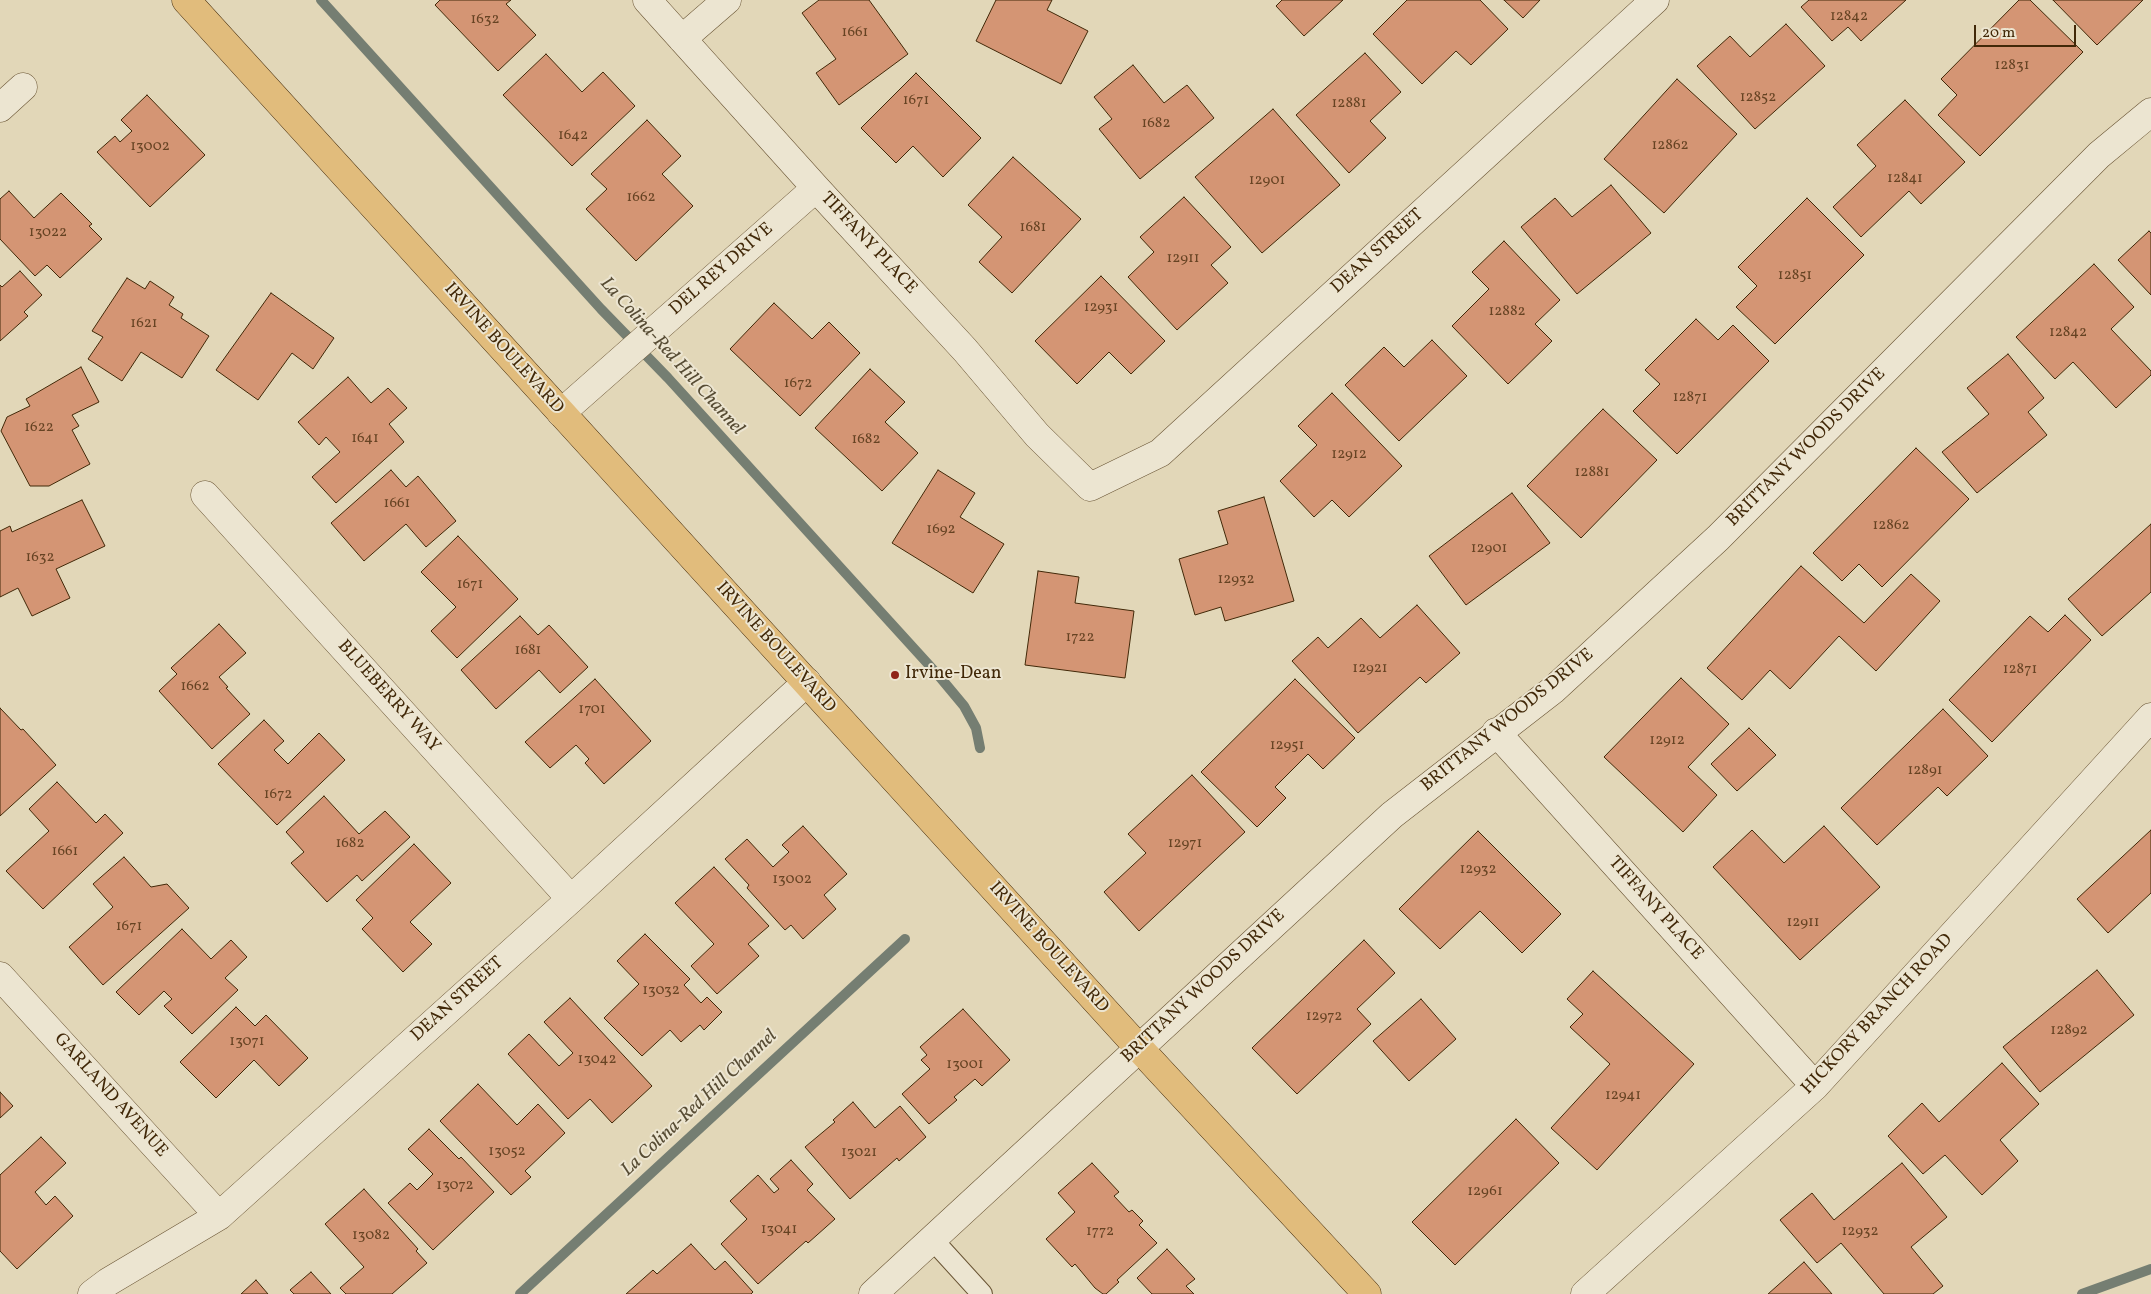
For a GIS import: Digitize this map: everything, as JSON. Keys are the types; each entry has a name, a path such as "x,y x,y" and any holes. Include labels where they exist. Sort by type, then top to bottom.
{"main road":[{"name":"IRVINE BOULEVARD","path":"186,0 1138,1048 1367,1294"}],"street":[{"name":"TIFFANY PLACE","path":"647,0 965,350 1037,435 1090,487"},
{"path":"682,39 726,0"},
{"name":"DEAN STREET","path":"1090,487 1160,452 1654,0"},
{"path":"0,108 23,87"},
{"name":"BRITTANY WOODS DRIVE","path":"873,1294 1392,814 1552,690 1718,538 2092,162 2151,112"},
{"name":"DEL REY DRIVE","path":"561,413 816,188"},
{"name":"BLUEBERRY WAY","path":"205,495 571,899"},
{"name":"DEAN STREET","path":"92,1294 108,1282 219,1216 571,899 807,682"},
{"name":"HICKORY BRANCH ROAD","path":"1585,1294 1815,1086 2151,717"},
{"name":"TIFFANY PLACE","path":"1496,732 1815,1086"},
{"name":"GARLAND AVENUE","path":"0,976 219,1216"}],"lane":[{"path":"932,1239 982,1294"}],"building":[{"path":"440,0 511,0 506,4 536,35 498,71 435,5"},
{"path":"819,0 869,0 908,54 839,105 816,73 836,59 802,13"},
{"path":"996,0 1052,0 1047,10 1088,31 1061,84 976,41"},
{"path":"1282,0 1343,0 1304,36 1276,6"},
{"path":"1407,0 1480,0 1508,29 1471,65 1456,51 1422,84 1373,34"},
{"path":"1504,0 1540,0 1523,18"},
{"path":"1809,0 1906,0 1861,41 1848,27 1832,41 1801,7"},
{"path":"2019,0 2030,0 2083,52 1980,156 1938,115 1957,95 1941,79"},
{"path":"2053,0 2143,0 2097,45"},
{"path":"1786,24 1825,66 1755,129 1697,66 1730,36 1750,57"},
{"path":"1365,53 1401,92 1370,121 1386,138 1349,173 1296,115"},
{"path":"546,54 582,92 603,72 635,106 572,166 503,95"},
{"path":"1133,65 1164,103 1187,85 1214,118 1140,179 1099,129 1112,119 1094,97"},
{"path":"916,73 981,138 943,177 913,146 896,163 861,128"},
{"path":"1677,79 1737,134 1664,213 1604,159"},
{"path":"147,95 205,155 150,207 97,152 115,136 120,142 132,131 121,120"},
{"path":"1905,100 1965,162 1921,204 1909,191 1861,237 1833,207 1876,166 1857,145"},
{"path":"1273,109 1340,185 1262,253 1195,177"},
{"path":"647,120 681,156 662,174 693,206 636,261 586,209 607,189 591,174"},
{"path":"1013,157 1081,219 1012,293 979,262 1002,237 968,205"},
{"path":"1611,185 1651,233 1577,294 1521,227 1555,198 1572,217"},
{"path":"9,191 34,218 61,193 92,224 89,226 102,239 60,278 47,265 35,276 0,239 0,199"},
{"path":"1184,197 1231,247 1211,265 1228,283 1177,330 1128,277 1154,252 1140,237"},
{"path":"1807,198 1864,255 1775,344 1736,307 1757,286 1738,267"},
{"path":"2149,231 2151,233 2151,295 2118,260"},
{"path":"1504,241 1560,300 1535,324 1552,341 1508,384 1452,326 1489,289 1472,272"},
{"path":"2094,264 2134,307 2111,329 2151,371 2151,375 2116,408 2073,362 2055,379 2016,337"},
{"path":"20,271 42,295 24,312 28,316 0,341 0,285 2,287"},
{"path":"1101,276 1165,341 1131,374 1109,352 1077,384 1035,341"},
{"path":"127,278 145,289 150,281 174,297 169,305 183,314 181,318 209,336 182,378 141,352 122,381 88,359 103,337 92,331"},
{"path":"271,293 334,338 313,369 292,353 258,400 216,370"},
{"path":"774,303 812,339 829,322 860,353 800,416 730,349"},
{"path":"1696,319 1718,340 1733,325 1769,361 1677,454 1633,411 1660,384 1645,370"},
{"path":"1432,340 1467,376 1399,441 1345,385 1384,347 1404,367"},
{"path":"2008,354 2044,398 2028,412 2047,435 1977,493 1942,452 1989,414 1967,388"},
{"path":"81,367 99,402 72,415 79,426 72,430 90,464 49,486 30,486 1,431 7,417 30,406 26,399"},
{"path":"870,369 905,402 885,422 918,453 882,491 815,428"},
{"path":"348,377 371,403 388,388 407,408 389,424 404,442 336,503 312,477 340,452 326,437 319,445 298,422"},
{"path":"1332,393 1402,466 1349,517 1332,500 1314,517 1280,481 1317,445 1298,426"},
{"path":"1603,409 1657,460 1581,538 1527,486"},
{"path":"1916,448 1969,499 1882,587 1859,564 1842,581 1813,553"},
{"path":"391,470 406,487 418,476 456,521 426,547 406,524 364,561 331,523"},
{"path":"938,470 975,493 960,517 1004,544 973,593 892,543"},
{"path":"1512,493 1550,543 1466,605 1429,556"},
{"path":"1264,497 1294,601 1225,621 1221,607 1195,615 1179,559 1228,544 1218,511"},
{"path":"82,500 105,546 56,569 70,598 32,616 18,588 0,597 0,531 10,526 12,532"},
{"path":"2151,524 2151,592 2102,636 2068,599"},
{"path":"458,536 518,599 457,658 431,631 456,607 421,572"},
{"path":"1801,566 1864,623 1911,574 1940,601 1876,671 1839,636 1790,689 1770,670 1742,700 1707,668"},
{"path":"1038,571 1079,577 1075,603 1134,611 1125,678 1025,665"},
{"path":"1417,605 1460,653 1426,683 1420,677 1358,733 1292,661 1318,637 1328,648 1361,618 1380,638"},
{"path":"2065,615 2091,640 1992,742 1949,700 2030,616 2048,632"},
{"path":"520,616 538,635 549,625 588,667 560,693 539,670 496,709 461,670"},
{"path":"219,624 246,653 219,677 228,687 226,688 250,714 212,749 159,691 177,674 171,668"},
{"path":"1681,678 1729,724 1688,767 1717,795 1683,832 1604,757"},
{"path":"595,679 651,741 604,784 585,763 589,759 576,745 550,768 525,742"},
{"path":"1295,679 1355,738 1323,769 1308,754 1275,787 1286,798 1257,827 1201,772"},
{"path":"0,708 21,730 23,729 56,765 0,816"},
{"path":"1943,709 1988,756 1947,796 1938,787 1877,845 1841,808"},
{"path":"264,720 284,741 274,750 288,764 319,733 345,760 277,825 218,764"},
{"path":"1749,728 1776,755 1737,791 1711,764"},
{"path":"1192,775 1245,832 1139,931 1104,892 1146,853 1128,834"},
{"path":"57,782 96,823 105,814 123,833 43,909 6,871 49,831 29,809"},
{"path":"324,796 359,834 385,811 410,837 362,881 357,875 327,902 291,863 304,852 286,832"},
{"path":"803,826 847,874 824,895 836,909 803,939 791,925 785,930 747,888 749,885 725,859 747,839 773,867 789,852 782,845"},
{"path":"1824,826 1880,887 1800,960 1713,867 1752,830 1784,863"},
{"path":"2151,830 2151,893 2108,933 2077,899"},
{"path":"1478,831 1561,914 1522,953 1480,911 1440,949 1399,909"},
{"path":"414,844 451,883 410,922 432,944 403,972 362,929 373,918 356,900"},
{"path":"124,857 151,887 167,884 189,908 103,985 69,947 113,907 93,884"},
{"path":"714,867 769,926 748,944 759,956 717,994 691,966 714,944 675,903"},
{"path":"182,929 211,959 231,940 247,957 225,978 238,990 192,1034 164,1006 172,999 164,991 139,1015 116,992"},
{"path":"645,934 690,979 684,985 701,1003 707,997 722,1012 704,1030 700,1025 681,1042 670,1030 642,1056 604,1018 639,984 617,961"},
{"path":"1364,940 1395,973 1357,1009 1371,1024 1297,1094 1252,1048"},
{"path":"2097,970 2134,1015 2040,1092 2003,1047"},
{"path":"1593,971 1694,1064 1597,1170 1551,1128 1610,1064 1570,1027 1583,1014 1567,999"},
{"path":"570,998 652,1086 612,1123 590,1099 568,1119 508,1054 529,1034 559,1066 573,1053 544,1022"},
{"path":"1421,999 1456,1039 1409,1081 1373,1041"},
{"path":"236,1007 255,1026 266,1015 308,1058 279,1086 254,1060 216,1098 180,1062"},
{"path":"963,1009 1010,1060 982,1086 975,1079 954,1097 957,1100 929,1124 902,1094 930,1069 921,1060 927,1055 920,1047"},
{"path":"2002,1063 2039,1104 2000,1140 2018,1161 1982,1195 1945,1155 1923,1174 1888,1136 1922,1103 1939,1122"},
{"path":"478,1084 517,1125 538,1104 565,1133 525,1171 531,1177 511,1195 440,1121"},
{"path":"0,1092 13,1106 0,1118"},
{"path":"853,1102 875,1128 900,1106 926,1137 899,1161 897,1158 850,1199 805,1147 835,1122 833,1120"},
{"path":"1516,1119 1559,1163 1455,1265 1412,1222"},
{"path":"429,1129 459,1159 461,1157 494,1192 433,1250 388,1203 410,1183 417,1190 433,1174 408,1149"},
{"path":"41,1137 66,1163 35,1192 46,1205 55,1196 73,1216 17,1269 0,1251 0,1175"},
{"path":"791,1160 813,1184 807,1190 835,1219 808,1243 806,1241 758,1284 721,1244 747,1219 730,1201 758,1175 774,1193 779,1189 770,1179"},
{"path":"1092,1163 1119,1192 1114,1196 1129,1212 1132,1210 1143,1221 1139,1225 1157,1243 1117,1280 1119,1282 1106,1294 1095,1288 1075,1264 1072,1267 1046,1239 1075,1212 1058,1193"},
{"path":"1902,1163 1947,1217 1911,1247 1943,1286 1933,1294 1884,1294 1841,1243 1817,1263 1780,1220 1812,1193 1834,1220"},
{"path":"364,1189 418,1249 416,1251 427,1263 392,1294 346,1294 340,1288 364,1267 325,1224"},
{"path":"691,1244 715,1270 725,1261 753,1292 751,1294 626,1294 653,1270 657,1274"},
{"path":"1167,1249 1195,1279 1186,1286 1194,1294 1152,1294 1137,1278"},
{"path":"1804,1262 1832,1294 1768,1294"},
{"path":"311,1272 331,1294 294,1294 290,1290"},
{"path":"256,1280 268,1294 241,1294"}],"waterway":[{"name":"La Colina-Red Hill Channel","path":"321,0 601,309 668,378 939,676 964,706 976,728 980,748"},
{"name":"La Colina-Red Hill Channel","path":"520,1294 905,939"},
{"path":"2082,1294 2151,1269"}],"place":[{"name":"Irvine-Dean","path":"895,675"}]}
